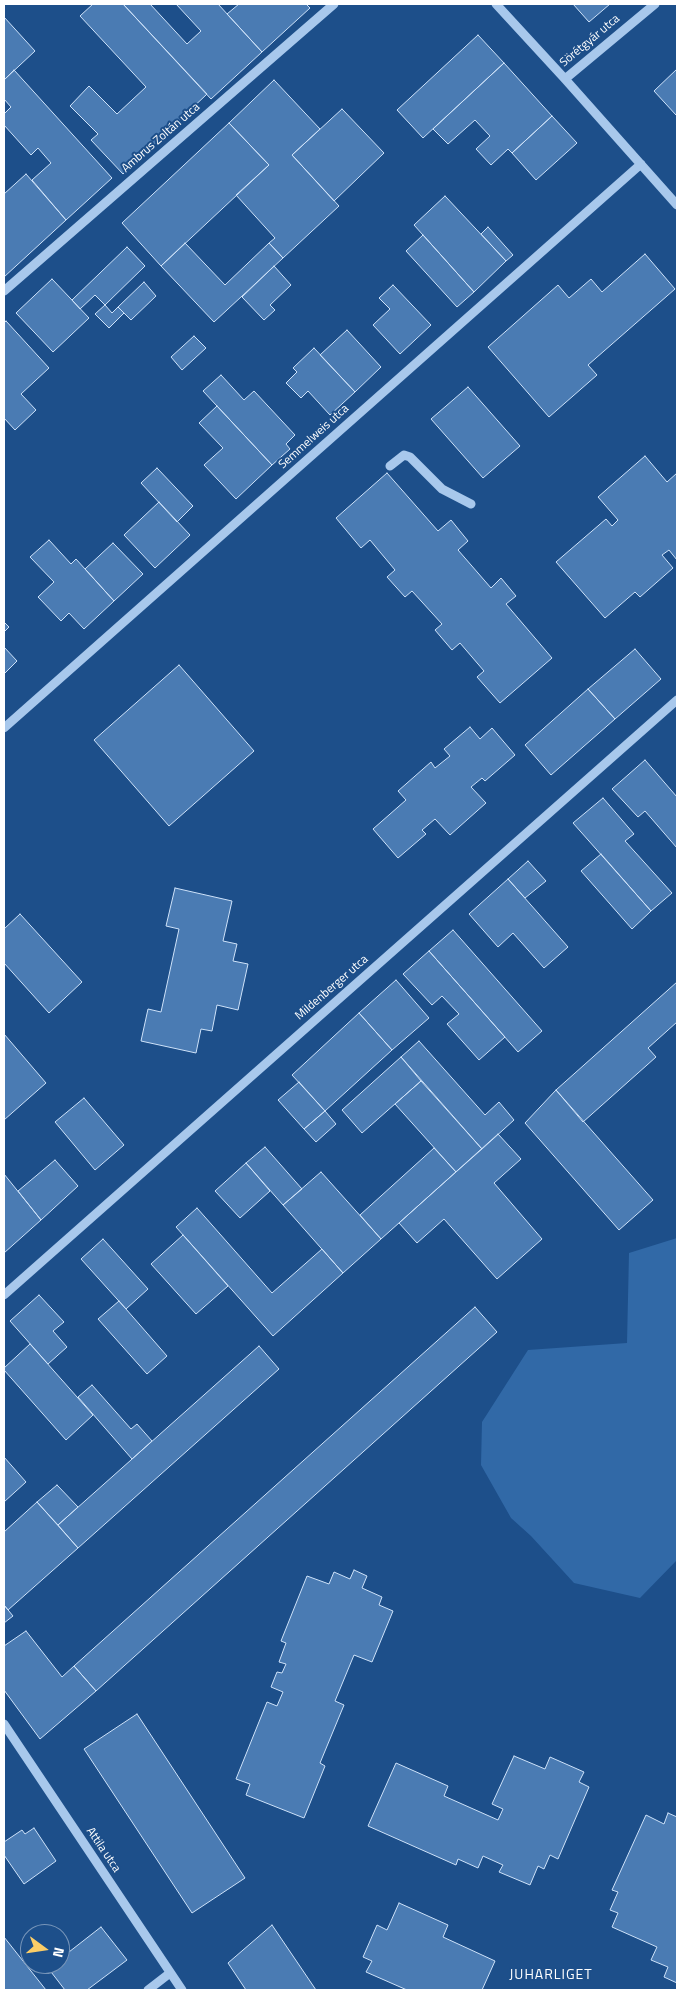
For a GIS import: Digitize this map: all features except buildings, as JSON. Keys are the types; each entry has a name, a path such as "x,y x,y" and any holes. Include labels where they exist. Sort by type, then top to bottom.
{"street":[{"name":"Ambrus Zoltán utca","path":"4,291 334,4"},
{"path":"496,4 677,205"},
{"name":"Sörétgyár utca","path":"565,79 654,4"},
{"name":"Semmelweis utca","path":"4,728 641,164"},
{"path":"390,466 404,454 410,457 442,489 471,504"},
{"name":"Mildenberger utca","path":"4,1295 677,700"},
{"name":"Attila utca","path":"4,1724 182,1990"},
{"path":"148,1990 170,1973"}],"shaded area":[{"path":"677,1238 677,1560 640,1598 574,1583 531,1536 511,1518 481,1465 482,1422 528,1350 627,1343 629,1253"}],"district":[{"name":"JUHARLIGET","path":"551,1976"}]}
